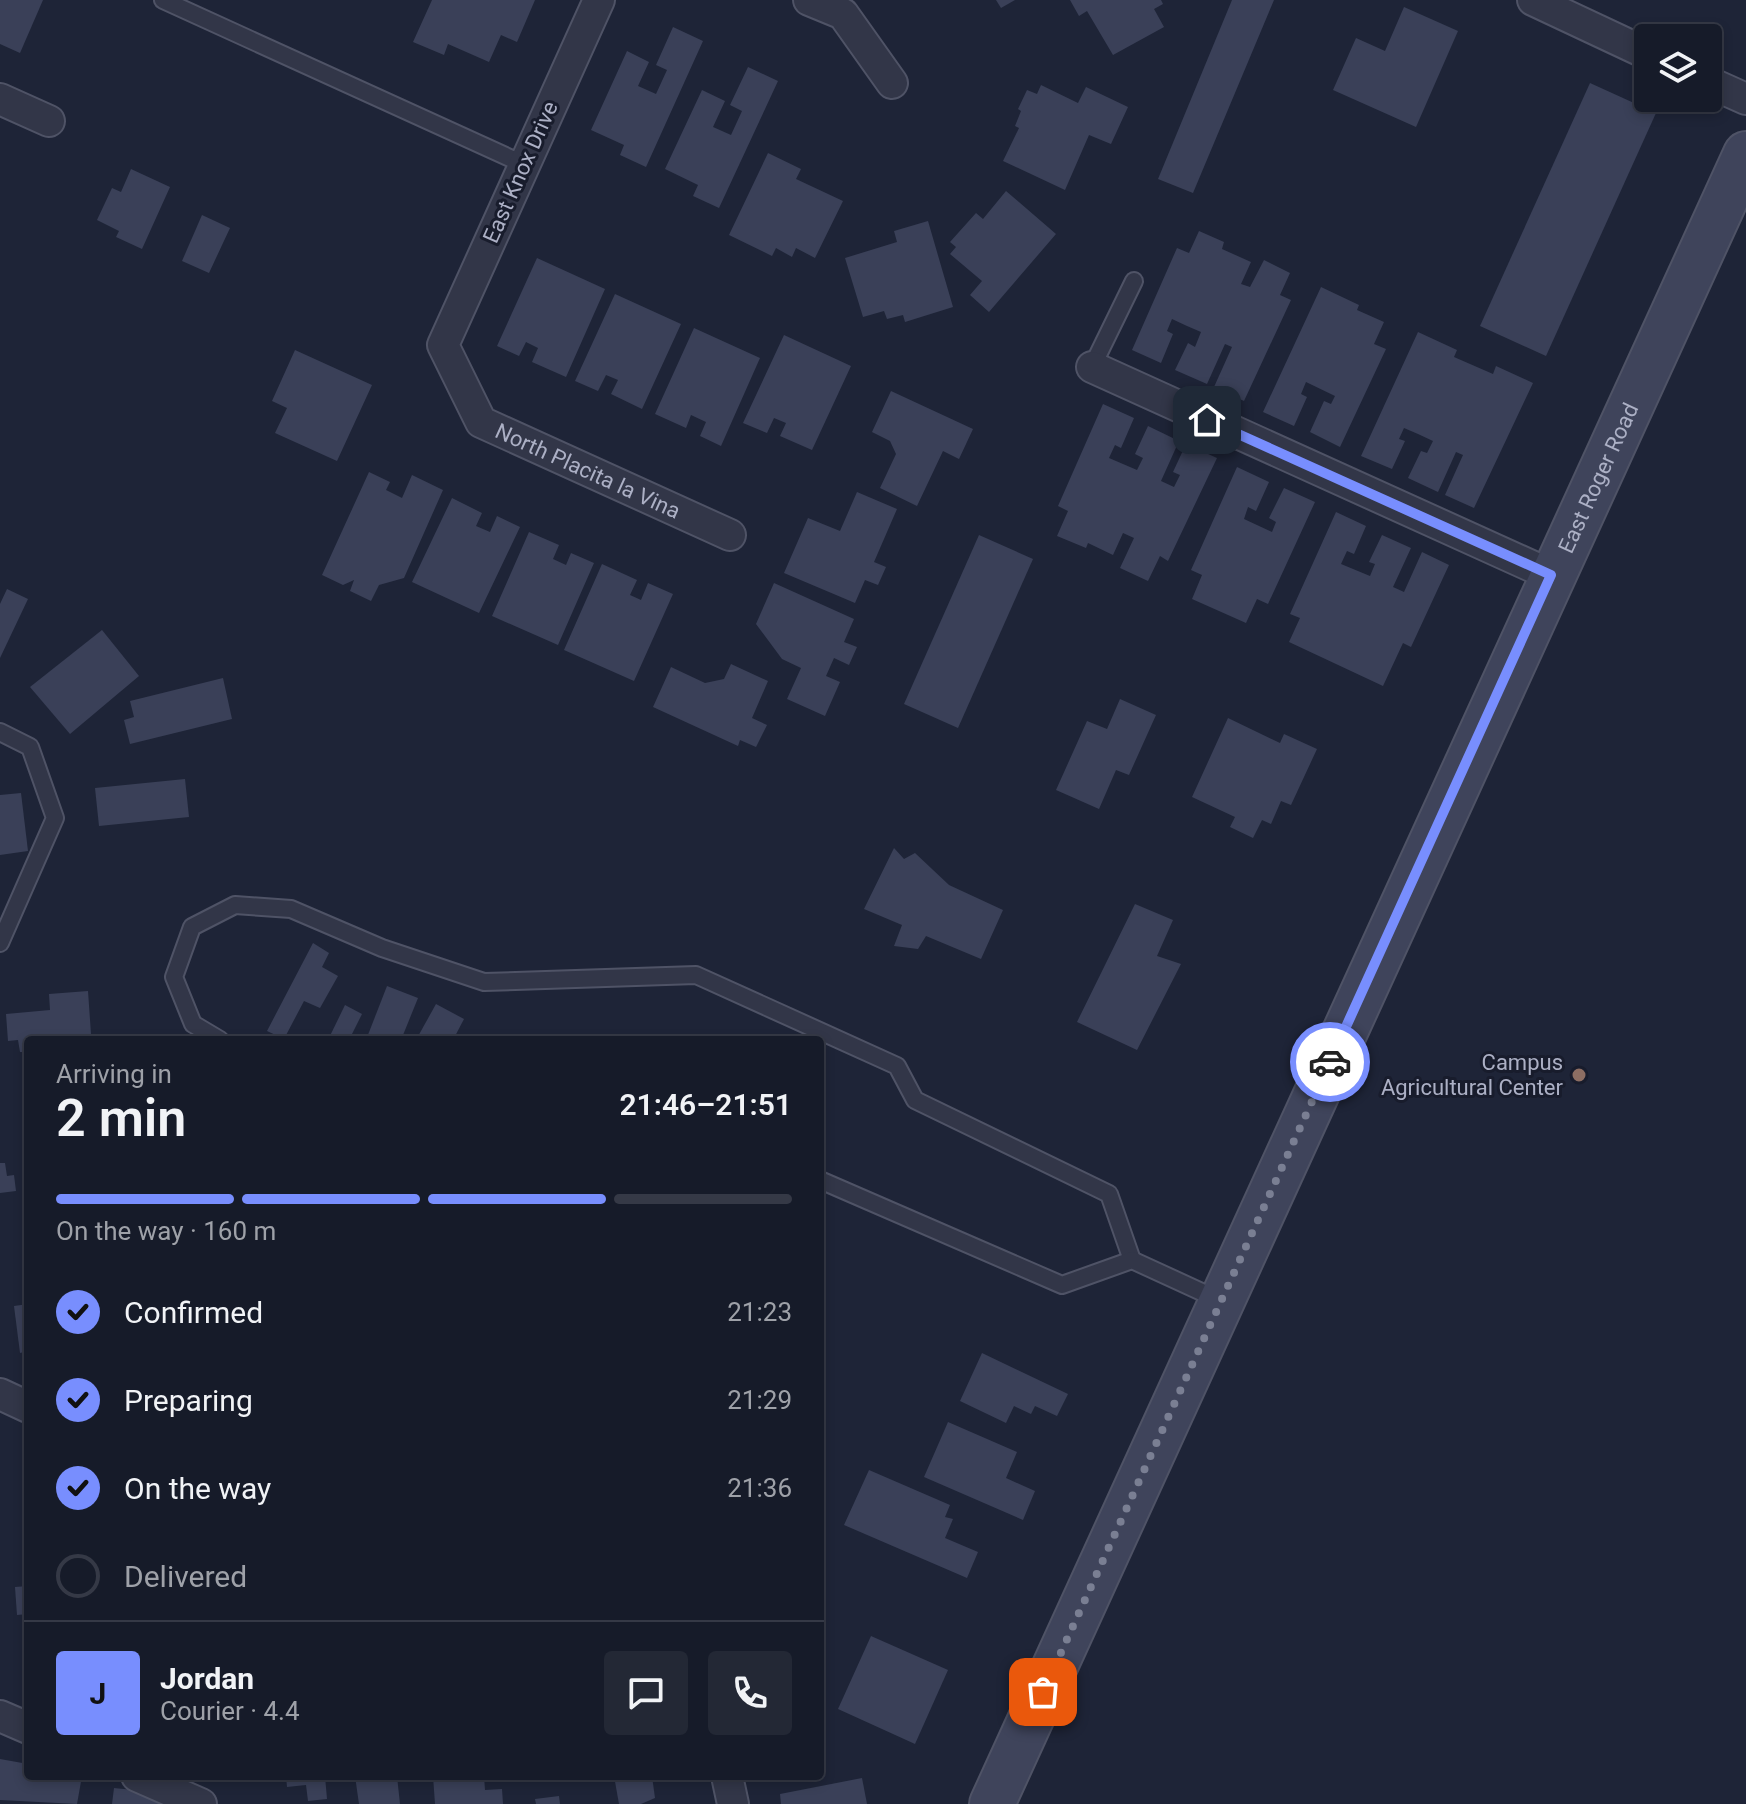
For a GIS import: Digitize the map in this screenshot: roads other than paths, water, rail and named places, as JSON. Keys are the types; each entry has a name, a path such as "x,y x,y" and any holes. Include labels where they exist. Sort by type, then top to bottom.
{"street":[{"name":"East Knox Drive","path":"443,345 599,0"},
{"path":"809,0 843,14 892,83"},
{"path":"1533,0 1634,47"},
{"path":"1722,88 1746,99"},
{"path":"0,99 49,121"},
{"name":"East Roger Road","path":"992,1804 1746,154"},
{"name":"North Placita la Vina","path":"443,345 481,422 730,535"},
{"path":"1092,367 1551,575"},
{"path":"0,1394 24,1405"},
{"path":"0,1716 24,1726"},
{"path":"146,1780 201,1804"},
{"path":"728,1780 733,1804"}],"lane":[{"path":"163,0 523,164"},
{"path":"1092,367 1134,281"},
{"path":"0,732 30,747 55,818 0,943"},
{"path":"213,1036 193,1024 174,977 192,927 235,905 291,909 382,948 484,982 696,975 897,1066 915,1100 1109,1194 1132,1260"},
{"path":"824,1182 1062,1285 1132,1260 1221,1301"}],"place":[{"name":"Campus Agricultural Center","path":"1579,1075"}]}
